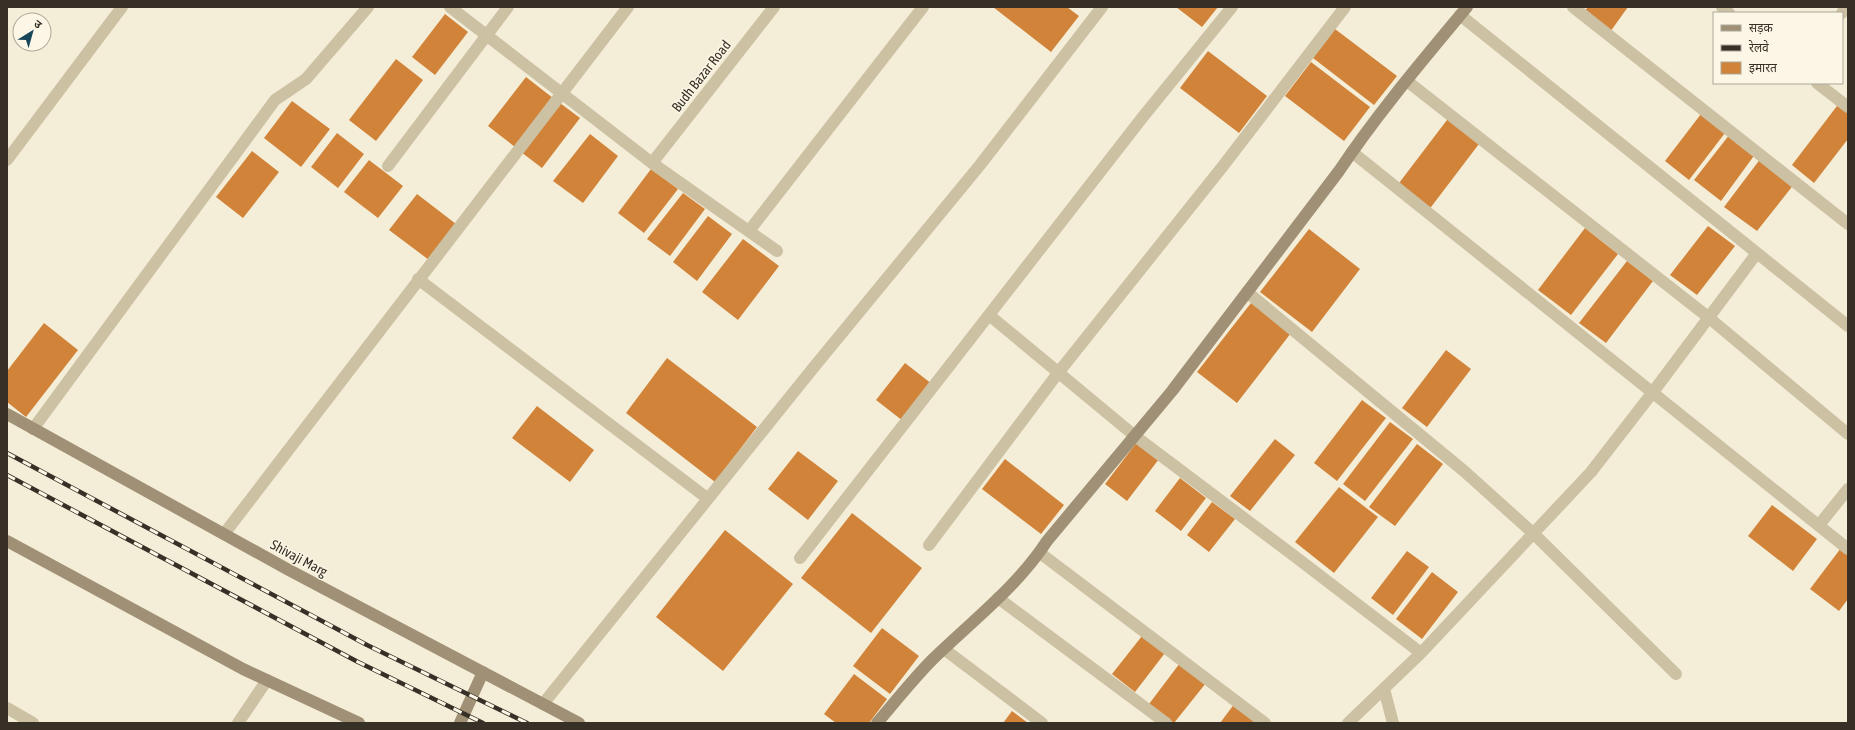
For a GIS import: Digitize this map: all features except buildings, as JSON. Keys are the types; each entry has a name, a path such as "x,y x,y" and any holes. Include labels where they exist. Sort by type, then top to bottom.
{"main road":[{"path":"877,723 922,671 998,598 1040,553 1047,541 1172,391 1339,172 1352,152 1464,11"},
{"name":"Shivaji Marg","path":"7,414 224,534 579,723"},
{"path":"7,541 236,666 359,723"},
{"path":"460,723 483,672"}],"street":[{"path":"7,160 122,7"},
{"path":"33,429 275,100 306,79 368,7"},
{"path":"450,7 560,94 652,163 777,251"},
{"path":"388,166 508,7"},
{"path":"224,534 628,7"},
{"name":"Budh Bazar Road","path":"652,163 774,7"},
{"path":"749,231 923,7"},
{"path":"543,704 708,498 980,165 1102,7"},
{"path":"800,558 1142,118 1232,7"},
{"path":"929,545 1058,373 1223,166 1345,7"},
{"path":"1573,7 1848,224"},
{"path":"1464,11 1757,253 1848,326"},
{"path":"1407,81 1708,317 1848,434"},
{"path":"1818,84 1848,108"},
{"path":"1352,152 1848,549"},
{"path":"1348,723 1421,654 1591,472 1757,253"},
{"path":"418,279 708,498"},
{"path":"1248,292 1464,471 1534,534 1676,674"},
{"path":"989,316 1135,436 1294,554 1421,654"},
{"path":"1819,525 1848,489"},
{"path":"1040,553 1265,723"},
{"path":"998,598 1166,723"},
{"path":"944,649 1042,723"},
{"path":"238,723 268,680"},
{"path":"1384,688 1393,723"},
{"path":"7,708 33,723"}],"railway":[{"path":"7,453 367,645 527,723"},
{"path":"7,475 358,662 483,723"}]}
